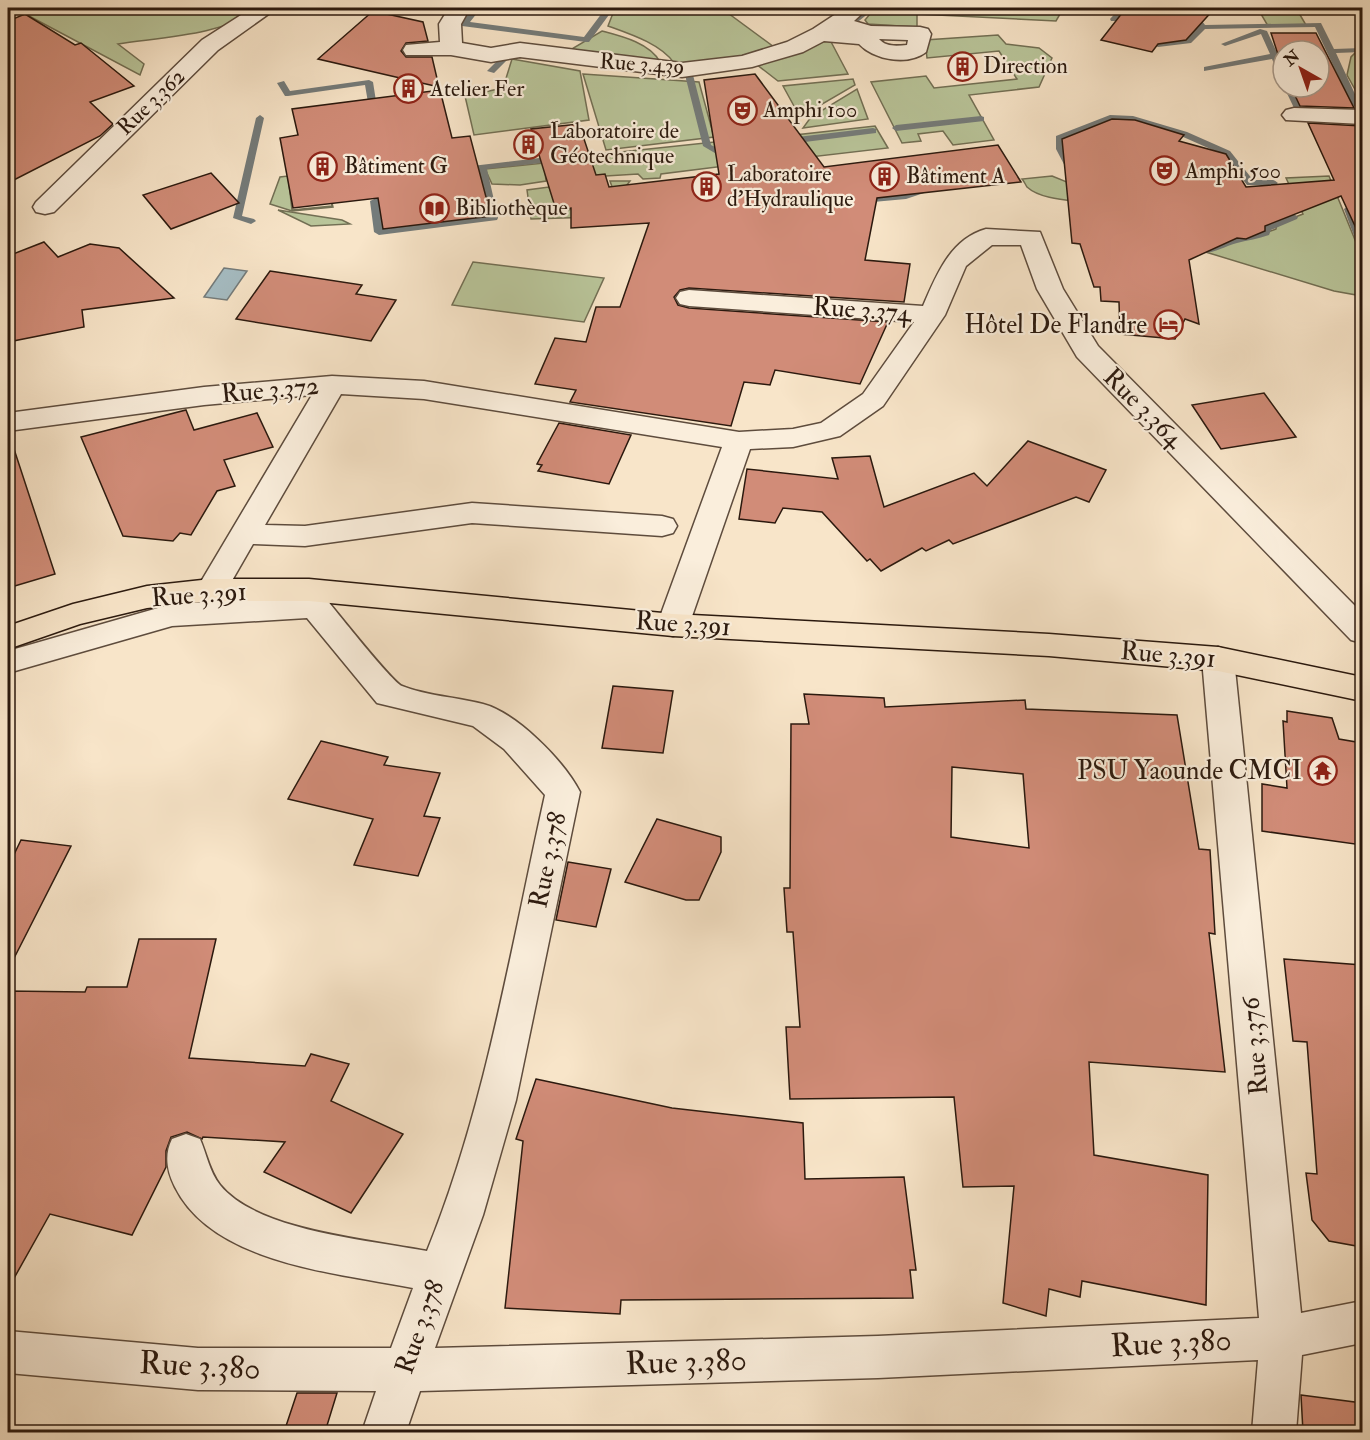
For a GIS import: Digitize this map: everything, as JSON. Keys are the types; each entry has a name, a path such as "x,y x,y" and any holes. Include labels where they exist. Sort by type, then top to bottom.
{"main road":[{"name":"Rue 3.391","path":"8,638 73,615 147,597 211,590 309,590 673,625 1037,644 1218,659 1362,689"}],"street":[{"name":"Rue 3.362","path":"45,207 210,45 266,8"},
{"path":"451,48 450,24 459,8"},
{"name":"Rue 3.439","path":"414,50 451,48 491,55 520,50 682,70 744,62 795,47 830,28 858,8"},
{"path":"1294,115 1362,117"},
{"name":"Rue 3.364","path":"932,315 955,262 986,237 1031,237 1050,290 1087,351 1362,632"},
{"name":"Rue 3.374","path":"689,298 932,315"},
{"name":"Rue 3.374","path":"332,385 424,390 739,441 793,438 830,430 873,400 932,315"},
{"name":"Rue 3.372","path":"8,422 204,396 332,385"},
{"name":"Rue 3.372","path":"211,590 332,385"},
{"path":"673,625 739,441"},
{"path":"244,534 304,536 472,513 662,526"},
{"name":"Rue 3.378","path":"8,662 172,615 315,607 389,695 482,716 494,722 519,744 563,792 496,1100 462,1215 404,1370 384,1432"},
{"name":"Rue 3.376","path":"1218,659 1282,1338 1274,1432"},
{"path":"186,1152 191,1177 207,1200 231,1221 283,1242 439,1273"},
{"name":"Rue 3.380","path":"8,1353 198,1369 404,1370 878,1357 1282,1338 1362,1322"}],"green space":[{"path":"14,8 261,8 229,24 192,34 118,44 144,64 140,75"},
{"path":"615,8 721,8 774,47 712,62 674,63 653,45 608,26"},
{"path":"875,8 1063,9 1056,21 917,14 917,27 868,24 865,20"},
{"path":"1296,8 1306,25 1268,26 1258,9"},
{"path":"602,31 642,45 660,62 570,50"},
{"path":"998,35 1006,44 1039,48 1052,58 1039,87 969,95 994,140 953,145 943,131 918,134 921,141 902,143 871,82 926,76 934,88 1017,79 999,51 927,58 925,40"},
{"path":"829,38 848,74 778,81 756,64"},
{"path":"1362,46 1362,102 1347,75 1351,57"},
{"path":"512,59 580,71 589,120 474,135 465,96 503,88"},
{"path":"583,74 699,82 714,137 606,150"},
{"path":"853,79 855,85 800,117 783,86"},
{"path":"857,89 868,119 803,128 811,117"},
{"path":"875,126 888,148 793,159 786,136"},
{"path":"724,141 749,163 661,174 660,178 643,179 638,174 573,178 557,163 592,155"},
{"path":"544,163 546,181 520,185 492,184 485,169"},
{"path":"288,176 292,210 332,206 331,199 333,207 292,211 270,204 280,177"},
{"path":"1052,176 1067,182 1083,202 1039,194 1027,187 1022,179"},
{"path":"1329,176 1362,257 1362,296 1334,291 1199,250 1212,244 1228,244 1243,237 1268,232 1276,229 1277,224 1303,214 1286,178"},
{"path":"610,181 630,181 626,186 627,216 531,219 527,190 549,187 558,211 618,204"},
{"path":"278,210 342,220 350,224 311,226"},
{"path":"473,262 604,278 584,322 452,305"}],"water":[{"path":"224,268 247,271 227,300 204,297"}],"building":[{"path":"1126,8 1215,8 1186,40 1158,44 1152,52 1101,40"},
{"path":"373,11 423,22 428,41 406,43 401,51 406,57 432,57 439,87 318,59"},
{"path":"25,14 75,45 81,43 134,86 90,102 113,124 100,136 8,183 8,21"},
{"path":"1271,33 1316,33 1319,39 1273,39"},
{"path":"1331,63 1354,108 1300,106 1297,99 1331,99"},
{"path":"755,74 824,167 998,145 1021,182 877,198 865,260 910,264 904,302 689,288 680,290 674,297 678,305 689,308 888,322 860,384 775,370 770,385 744,382 731,426 570,402 576,390 535,384 555,338 586,342 596,307 620,307 649,223 571,228 571,208 556,210 531,129 579,124 596,175 605,174 609,187 719,174 704,80"},
{"path":"440,90 452,138 470,136 491,216 383,229 378,198 293,208 280,138 298,135 292,109"},
{"path":"1112,119 1135,120 1184,135 1179,141 1226,154 1246,187 1334,180 1308,123 1362,126 1362,241 1341,196 1265,226 1265,231 1246,239 1237,238 1189,260 1199,324 1185,319 1175,339 1120,334 1119,302 1101,301 1100,287 1094,287 1080,244 1072,243 1062,139"},
{"path":"211,173 239,203 171,229 143,195"},
{"path":"44,242 58,257 90,244 119,248 174,298 82,310 84,327 8,342 8,256"},
{"path":"270,271 362,285 356,294 396,300 371,341 236,319"},
{"path":"1264,393 1296,437 1221,449 1192,405"},
{"path":"186,410 194,430 257,413 273,447 224,460 235,486 217,491 191,535 180,533 173,541 123,536 81,437"},
{"path":"559,423 631,435 609,484 538,471 542,465 537,464"},
{"path":"1028,441 1106,470 1089,502 1076,497 953,544 949,540 926,551 922,548 881,571 870,559 867,561 822,512 783,508 775,523 739,519 747,469 838,479 832,458 870,456 884,507 974,473 987,486"},
{"path":"14,449 55,574 8,588 8,450"},
{"path":"613,686 673,691 663,753 602,748"},
{"path":"804,694 884,698 885,707 1025,700 1026,709 1177,715 1199,849 1210,850 1215,934 1209,933 1225,1072 1089,1062 1094,1155 1208,1175 1206,1305 1082,1281 1080,1297 1049,1289 1046,1316 1003,1303 1014,1186 963,1187 954,1097 790,1099 786,1027 800,1027 793,932 787,932 784,888 790,888 791,724 809,724","holes":["952,767 1023,774 1029,848 951,837"]},
{"path":"1287,711 1332,718 1339,739 1362,743 1362,845 1262,831 1262,784 1287,788 1283,721 1287,722"},
{"path":"321,741 388,757 384,765 440,773 424,816 440,818 418,876 354,865 373,819 288,799"},
{"path":"657,819 721,837 721,852 699,900 686,900 625,882"},
{"path":"21,840 71,846 8,970 8,867"},
{"path":"568,862 611,869 596,927 556,920"},
{"path":"139,939 216,939 189,1058 305,1066 311,1054 349,1064 331,1101 403,1134 351,1213 264,1172 285,1142 203,1137 202,1139 187,1132 171,1137 166,1151 166,1167 132,1235 50,1214 8,1289 8,991 85,992 87,987 127,987"},
{"path":"1284,959 1362,965 1362,1247 1329,1241 1312,1220 1306,1173 1317,1174 1307,1042 1293,1041"},
{"path":"536,1079 672,1108 803,1123 805,1179 904,1177 916,1270 910,1270 913,1298 621,1300 620,1314 505,1308 523,1141 516,1139"},
{"path":"297,1393 337,1393 325,1432 284,1432"},
{"path":"1301,1395 1362,1403 1362,1432 1303,1432"}],"waterway":[{"path":"477,8 465,24 586,40 610,8"},
{"path":"576,8 605,11"},
{"path":"846,27 871,8"},
{"path":"1114,19 1124,8"},
{"path":"1245,8 1283,8"},
{"path":"1199,23 1203,27"},
{"path":"1203,27 1318,25 1325,39"},
{"path":"1158,45 1188,41 1203,27"},
{"path":"1225,44 1263,31 1271,49"},
{"path":"1331,51 1362,50"},
{"path":"1331,51 1356,105"},
{"path":"491,71 506,57 518,56"},
{"path":"1207,69 1271,57"},
{"path":"689,75 707,146 728,157"},
{"path":"281,83 288,94 369,82 374,114"},
{"path":"1294,99 1297,106"},
{"path":"251,221 237,218 260,118"},
{"path":"1071,170 1060,149 1059,138 1110,118 1133,119 1184,134 1227,153 1250,183 1274,183"},
{"path":"896,128 981,119"},
{"path":"789,141 873,131"},
{"path":"482,167 556,159"},
{"path":"391,192 374,201 379,232 494,218 482,167"},
{"path":"475,168 482,167"},
{"path":"862,200 906,196 924,190"},
{"path":"1348,209 1362,244"},
{"path":"1196,249 1214,249 1232,241 1258,236 1266,233 1267,228 1294,217"}],"place":[{"name":"Direction","path":"962,66"},
{"name":"Atelier Fer","path":"409,89"},
{"name":"Amphi 100","path":"742,110"},
{"name":"Laboratoire de Géotechnique","path":"529,144"},
{"name":"Bâtiment G","path":"323,166"},
{"name":"Amphi 500","path":"1164,171"},
{"name":"Bâtiment A","path":"885,176"},
{"name":"Laboratoire d'Hydraulique","path":"706,187"},
{"name":"Bibliothèque","path":"434,208"},
{"name":"Hôtel De Flandre","path":"1168,325"},
{"name":"PSU Yaounde CMCI","path":"1323,771"}]}
